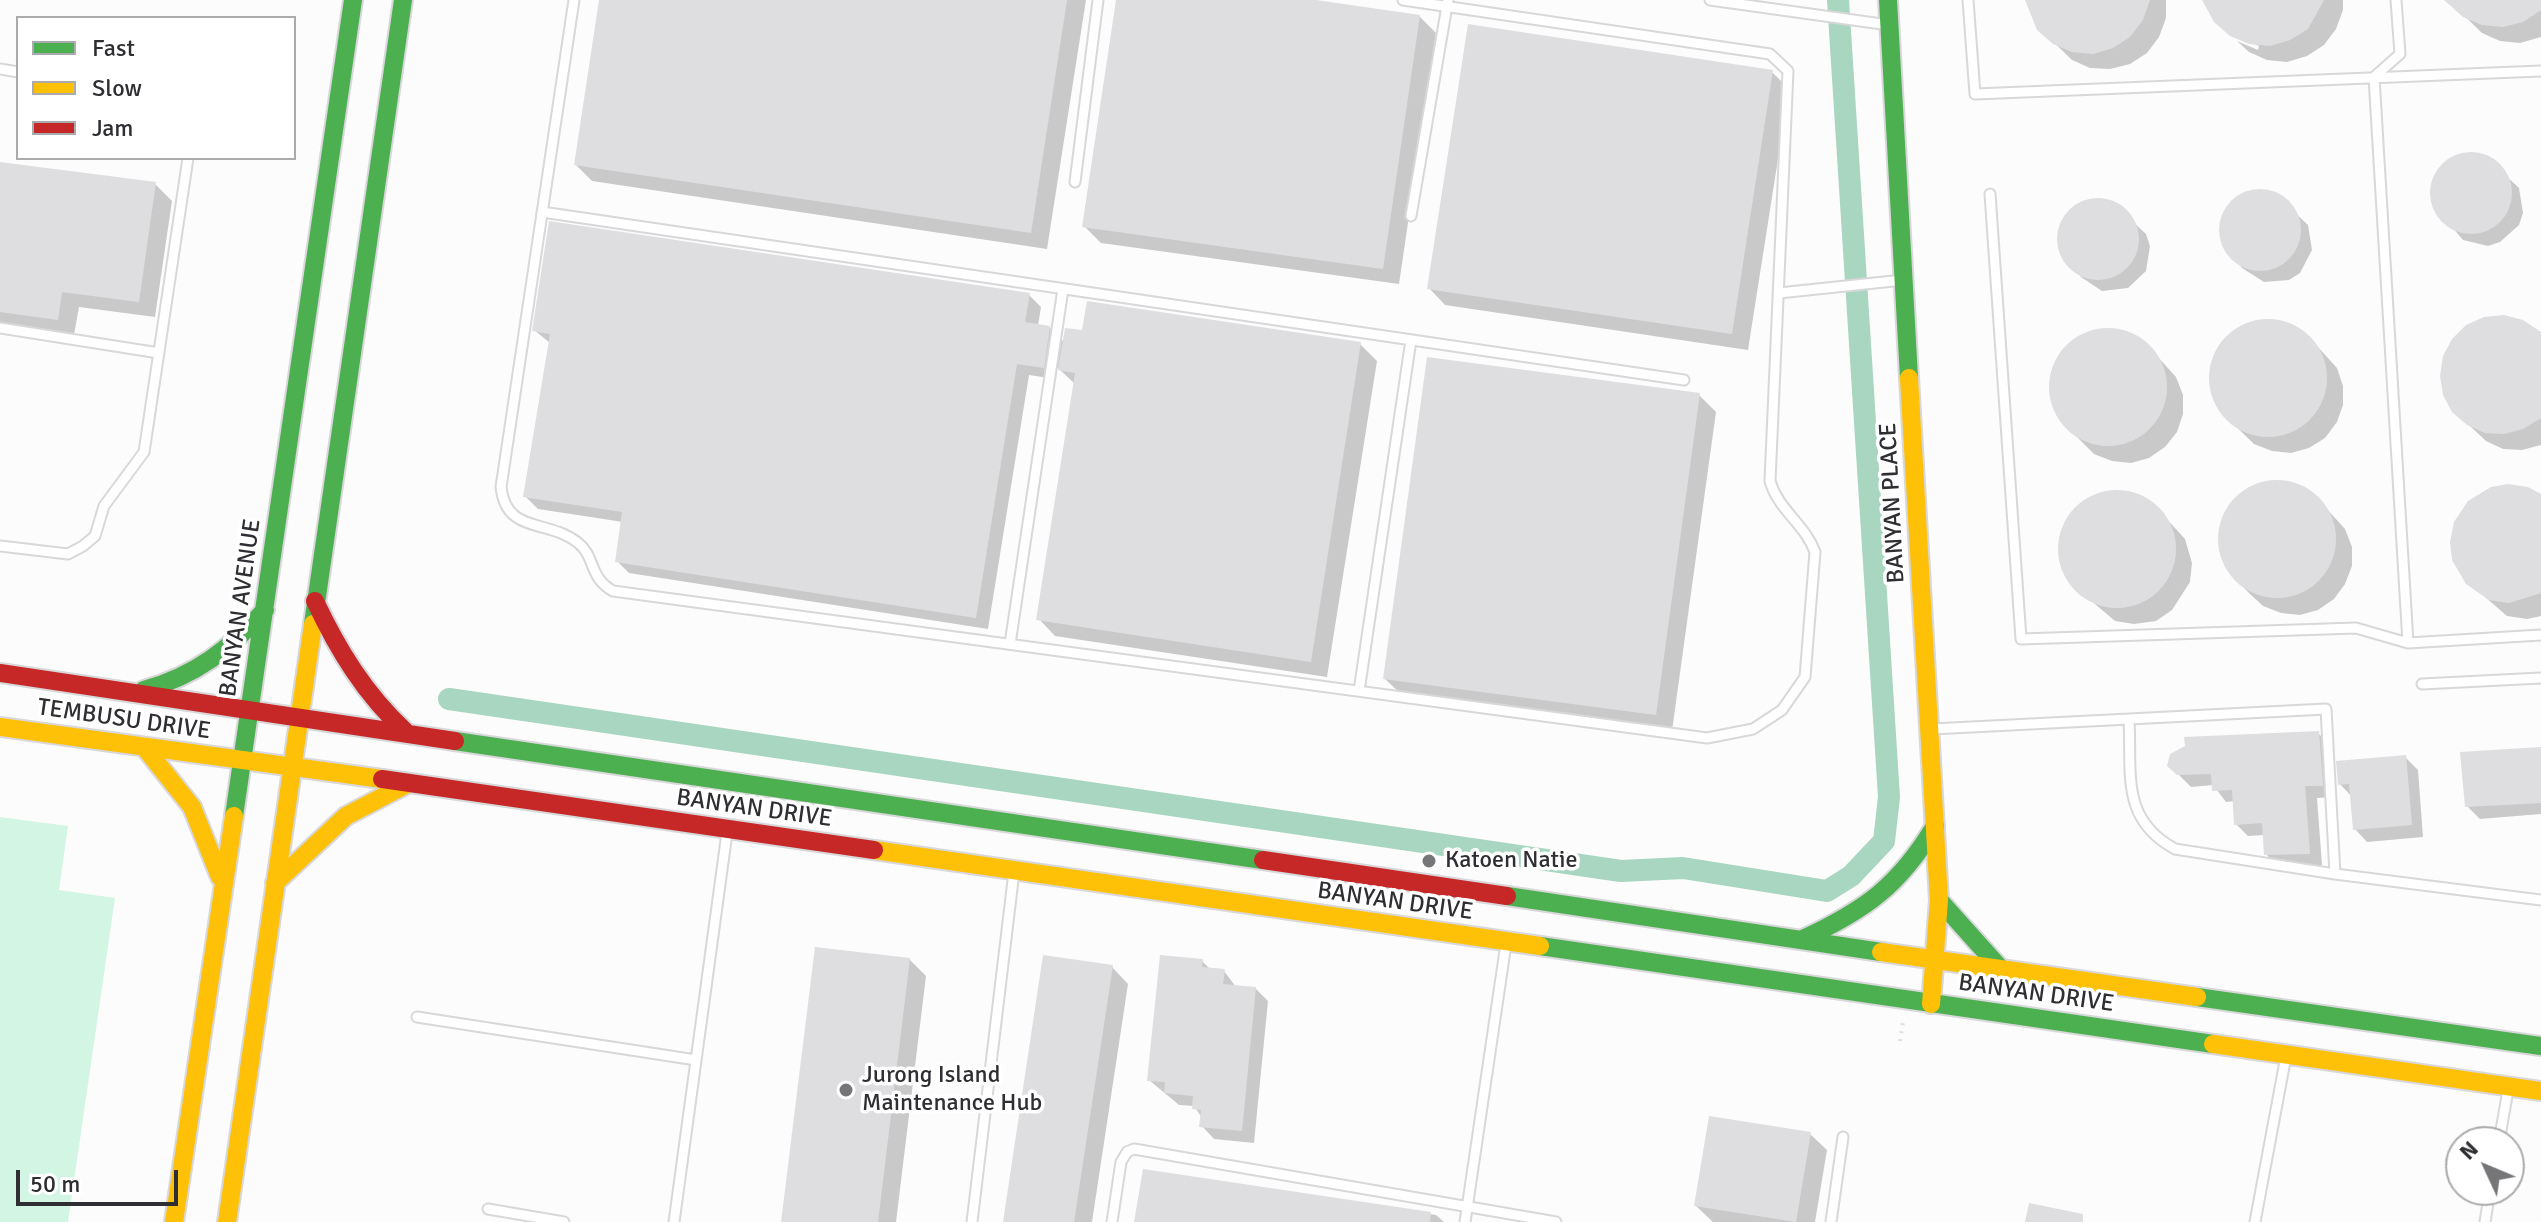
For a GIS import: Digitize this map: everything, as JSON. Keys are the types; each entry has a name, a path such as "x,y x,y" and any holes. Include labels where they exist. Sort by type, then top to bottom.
{"street":[{"name":"BANYAN AVENUE","path":"174,1222 353,0"},
{"path":"227,1222 403,0"},
{"name":"BANYAN PLACE","path":"1888,0 1939,900 1931,1004"},
{"path":"315,601 338,650 360,685 406,731"},
{"path":"133,693 172,684 203,670 234,645 266,610"},
{"name":"TEMBUSU DRIVE","path":"0,673 251,710"},
{"name":"BANYAN DRIVE","path":"251,710 1936,960 2541,1046"},
{"name":"TEMBUSU DRIVE","path":"0,727 242,762"},
{"path":"145,748 170,771 193,803 210,841 223,888"},
{"name":"BANYAN DRIVE","path":"242,762 292,766 2541,1091"},
{"path":"275,883 346,816 409,783"},
{"path":"1803,939 1858,913 1895,885 1915,862 1935,826"},
{"path":"1939,900 2000,968"}],"lane":[{"path":"574,0 501,487 503,504 512,516 575,540 585,549 601,584 613,591 1707,738 1753,729 1782,710 1805,677 1815,552 1809,534 1775,497 1770,481 1788,71 1781,61 1770,54 1447,3 1403,0"},
{"path":"1075,182 1098,0"},
{"path":"1710,0 1889,26"},
{"path":"1968,0 1975,94 2541,71"},
{"path":"2374,77 2400,54 2396,0"},
{"path":"1411,216 1447,3"},
{"path":"2374,77 2408,643"},
{"path":"0,546 68,554 95,536 104,506 144,452 188,160"},
{"path":"1990,194 2021,639 2356,628 2408,643 2541,635"},
{"path":"542,212 1684,380"},
{"path":"1779,293 1904,280"},
{"path":"1010,644 1063,289"},
{"path":"0,328 159,353"},
{"path":"1359,691 1411,340"},
{"path":"2422,684 2541,678"},
{"path":"1930,729 2326,709 2335,874"},
{"path":"2129,719 2134,806 2142,824 2154,838 2175,849 2335,874 2541,900"},
{"path":"674,1222 727,829"},
{"path":"972,1222 1014,871"},
{"path":"1465,1222 1506,942"},
{"path":"417,1017 696,1060"},
{"path":"2255,1222 2286,1055"},
{"path":"2502,1126 2509,1087"},
{"path":"1831,1222 1843,1137"},
{"path":"1112,1222 1121,1162 1127,1152 1134,1149 1556,1222"},
{"path":"488,1209 564,1222"}],"green space":[{"path":"0,817 68,826 59,890 115,898 68,1222 0,1222"}],"building":[{"path":"599,0 1067,0 1031,233 574,165"},
{"path":"1116,0 1316,0 1420,15 1383,269 1082,227"},
{"path":"2025,0 2150,0 2143,20 2130,37 2113,48 2093,54 2072,52 2053,44 2037,30"},
{"path":"2202,0 2324,0 2308,29 2290,40 2270,46 2249,44 2230,36 2214,22"},
{"path":"2444,0 2541,0 2541,10 2523,22 2503,27 2482,25 2463,17"},
{"path":"1468,24 1773,70 1732,334 1427,289"},
{"path":"2471,152 2487,155 2500,164 2509,177 2512,193 2509,209 2500,222 2487,231 2471,234 2455,231 2442,222 2433,209 2430,193 2433,177 2442,164 2455,155"},
{"path":"0,162 156,182 139,302 62,292 58,320 0,312"},
{"path":"2260,189 2276,192 2289,201 2298,214 2301,230 2298,246 2289,259 2276,268 2260,271 2244,268 2231,259 2222,246 2219,230 2222,214 2231,201 2244,192"},
{"path":"2098,198 2114,201 2127,210 2136,223 2139,239 2136,255 2127,268 2114,277 2098,280 2082,277 2069,268 2060,255 2057,239 2060,223 2069,210 2082,201"},
{"path":"549,221 1030,293 1025,322 1050,326 1044,368 1017,364 976,618 615,562 622,512 523,497 550,334 532,331"},
{"path":"1087,301 1361,342 1311,662 1036,620 1075,373 1058,370 1065,328 1082,330"},
{"path":"2504,315 2523,320 2541,332 2541,418 2523,429 2504,434 2485,433 2467,425 2452,412 2443,395 2440,376 2443,356 2452,339 2466,325 2484,317"},
{"path":"2268,319 2291,323 2310,336 2323,355 2327,378 2323,401 2310,420 2291,433 2268,437 2245,433 2226,420 2213,401 2209,378 2213,355 2226,336 2245,323"},
{"path":"2108,328 2131,332 2150,345 2163,364 2167,387 2163,410 2150,429 2131,442 2108,446 2085,442 2066,429 2053,410 2049,387 2053,364 2066,345 2085,332"},
{"path":"1427,357 1700,393 1656,715 1383,679"},
{"path":"2277,480 2300,484 2319,497 2332,516 2336,539 2332,562 2319,581 2300,594 2277,598 2254,594 2235,581 2222,562 2218,539 2222,516 2235,497 2254,484"},
{"path":"2508,484 2528,487 2541,494 2541,593 2509,603 2489,600 2466,584 2452,560 2450,542 2454,522 2468,501 2491,487"},
{"path":"2117,490 2140,494 2159,507 2172,526 2176,549 2172,572 2159,591 2140,604 2117,608 2094,604 2075,591 2062,572 2058,549 2062,526 2075,507 2094,494"},
{"path":"2319,731 2323,786 2305,786 2310,854 2264,855 2262,823 2234,825 2232,790 2212,791 2211,774 2177,775 2167,766 2170,754 2185,746 2184,737"},
{"path":"2541,747 2541,803 2465,807 2460,752"},
{"path":"2406,755 2412,825 2353,830 2349,784 2338,785 2336,761"},
{"name":"Jurong Island Maintenance Hub","path":"815,947 910,958 878,1222 781,1222"},
{"path":"1043,955 1113,965 1074,1222 1003,1222"},
{"path":"1160,955 1203,959 1202,967 1225,969 1223,984 1256,987 1242,1131 1199,1127 1201,1110 1192,1109 1193,1096 1164,1093 1165,1082 1147,1081"},
{"path":"1709,1116 1811,1132 1796,1222 1694,1206"},
{"path":"1143,1169 1431,1212 1430,1222 1134,1222"},
{"path":"2029,1203 2083,1214 2083,1222 2025,1222"}],"waterway":[{"path":"449,699 1621,871 1683,868 1827,891 1851,876 1884,841 1889,797 1838,0"}],"traffic: fast":[{"path":"234,816 353,0"},
{"path":"313,624 403,0"},
{"path":"1888,0 1909,378"},
{"path":"144,690 195,669 225,649 265,610"},
{"path":"455,741 1263,860"},
{"path":"1803,939 1845,918 1879,894 1908,865 1935,826"},
{"path":"1507,896 1881,952"},
{"path":"1939,900 2000,968"},
{"path":"1540,946 2213,1044"},
{"path":"2197,997 2541,1046"}],"traffic: slow":[{"path":"1909,378 1939,900 1931,1004"},
{"path":"227,1222 313,624"},
{"path":"0,727 382,779"},
{"path":"145,748 192,807 220,877"},
{"path":"275,883 346,816 409,783"},
{"path":"174,1222 234,816"},
{"path":"874,850 1540,946"},
{"path":"1881,952 2197,997"},
{"path":"2213,1044 2541,1091"}],"traffic: jam":[{"path":"315,601 354,670 377,702 405,731"},
{"path":"0,673 455,741"},
{"path":"382,779 874,850"},
{"path":"1263,860 1507,896"}],"place":[{"name":"Katoen Natie","path":"1429,861"},
{"name":"Jurong Island Maintenance Hub","path":"846,1090"}]}
